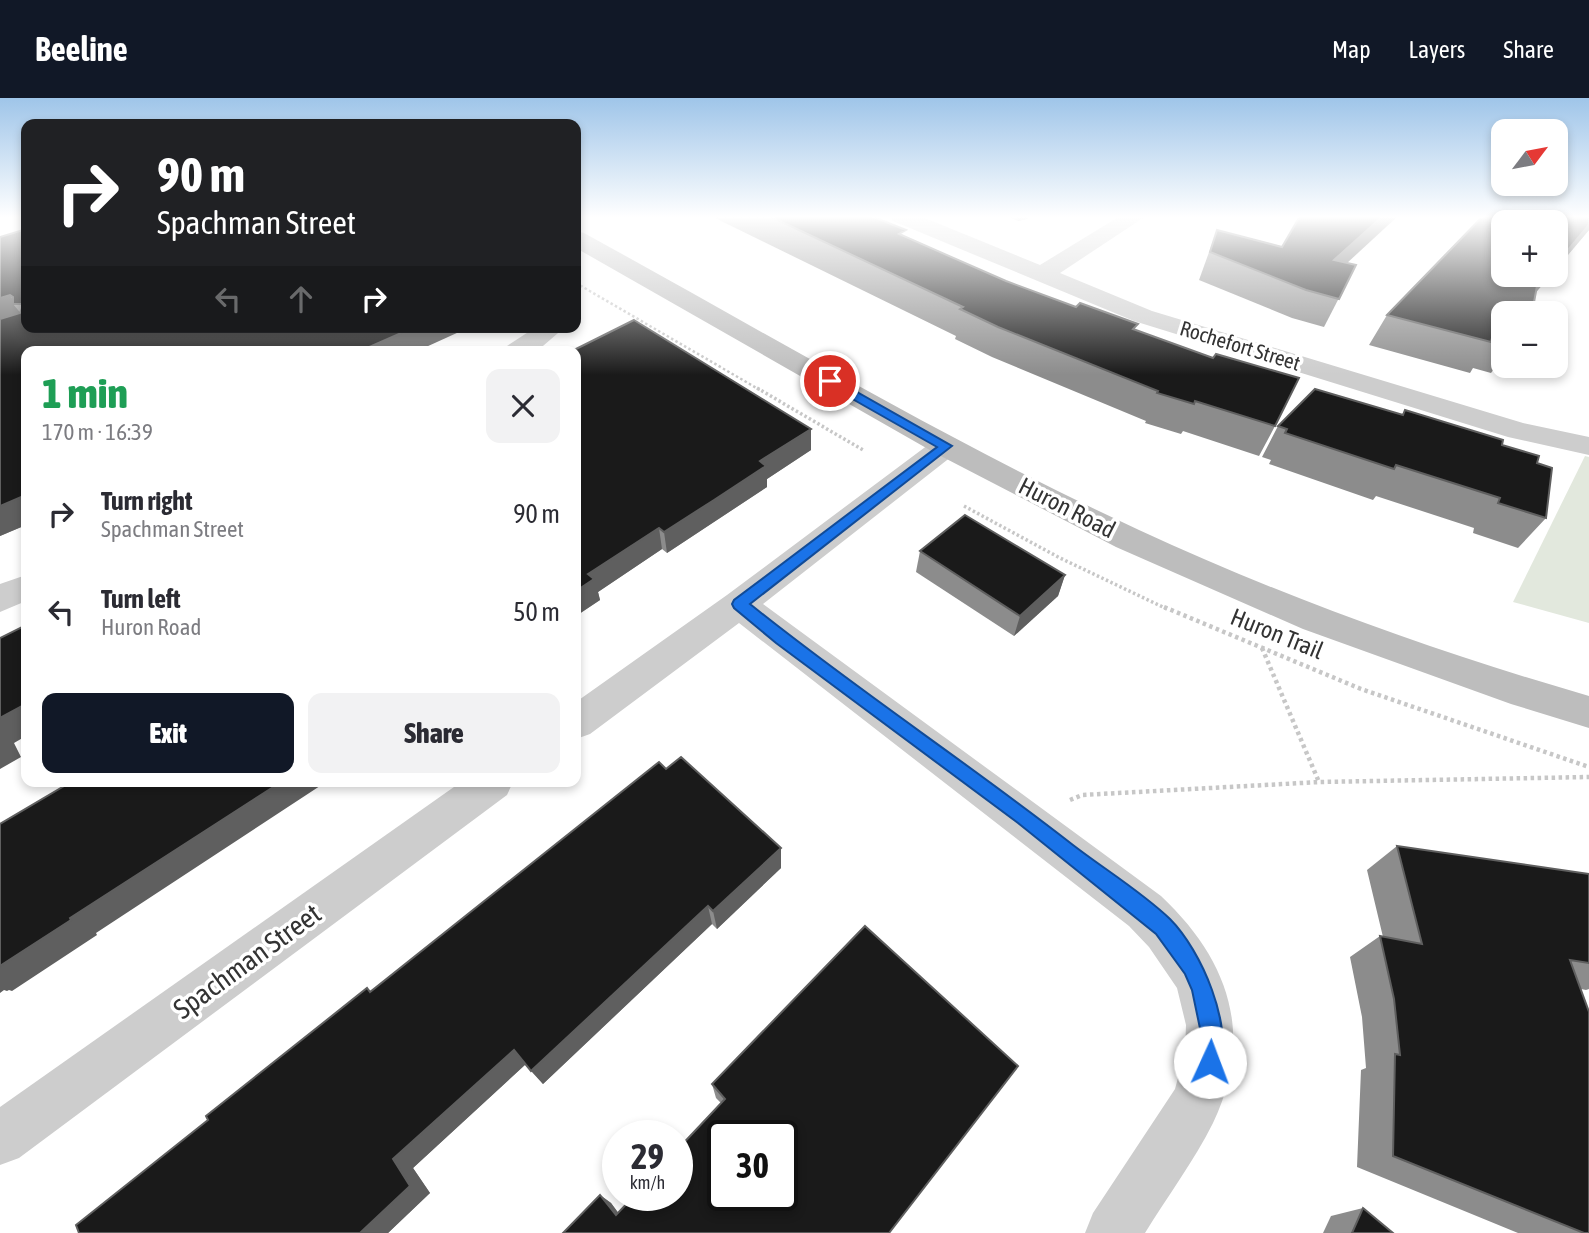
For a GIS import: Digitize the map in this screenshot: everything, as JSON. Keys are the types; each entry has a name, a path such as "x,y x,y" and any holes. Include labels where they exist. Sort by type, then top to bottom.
{"main road":[{"name":"Huron Road","path":"631,269 946,446 1128,539 1315,620 1525,693 1589,712"}],"street":[{"name":"Rochefort Street","path":"1026,269 1143,316 1518,431 1589,446"},
{"path":"1040,275 1050,269"},
{"path":"527,346 547,333"},
{"path":"581,719 739,604 946,446"},
{"path":"0,599 21,589"},
{"path":"739,604 1024,817 1163,927 1192,967 1209,1014 1212,1038 1204,1085 1194,1106 1113,1233"},
{"name":"Spachman Street","path":"0,1139 486,787"}],"path":[{"path":"581,286 863,450"},
{"name":"Huron Trail","path":"964,506 982,518 1139,596 1261,648 1472,731 1589,767"},
{"path":"1261,648 1320,782"},
{"path":"1024,817 1082,795 1320,782 1589,777"}],"shaded area":[{"path":"1585,456 1589,457 1589,623 1513,602"}],"building":[{"path":"0,269 21,269 21,304 13,304 13,297 10,295 0,298"},
{"path":"882,269 979,269 1076,307 1080,303 1138,324 1133,329 1213,358 1216,354 1299,378 1275,426 1195,401 1194,404 1157,393 1158,391 998,327 960,309 963,307"},
{"path":"1253,269 1354,269 1339,299 1306,290"},
{"path":"1432,269 1491,269 1491,287 1537,287 1534,301 1491,301 1491,342 1387,315"},
{"path":"21,311 21,333 401,333 372,346 21,346 21,497 0,506 0,319"},
{"path":"634,320 811,429 760,461 766,466 714,500 664,532 659,528 588,574 594,579 581,588 581,346"},
{"path":"1315,389 1403,415 1405,410 1503,440 1502,445 1539,456 1537,463 1552,468 1546,518 1498,503 1500,498 1396,465 1394,469 1285,433 1287,429 1278,426"},
{"path":"965,515 1065,575 1020,616 920,551"},
{"path":"21,628 21,707 0,718 0,638"},
{"path":"681,757 781,848 713,911 708,906 531,1071 514,1050 393,1159 410,1186 360,1233 79,1233 76,1225 208,1120 206,1116 367,988 370,992 659,762 666,769"},
{"path":"63,787 273,787 0,966 0,824"},
{"path":"1397,846 1589,874 1589,963 1570,960 1589,1012 1589,1233 1393,1156 1395,1054 1400,1055 1394,999 1380,936 1422,944"},
{"path":"865,926 1018,1066 889,1233 563,1233 600,1195 602,1211 613,1211 616,1215 620,1211 693,1211 693,1133 725,1099 712,1084"},
{"path":"1363,1208 1393,1233 1352,1233"}],"route":[{"path":"830,381 946,446 739,604 1024,817 1163,927 1192,967 1202,990 1212,1038 1210,1062"}]}
